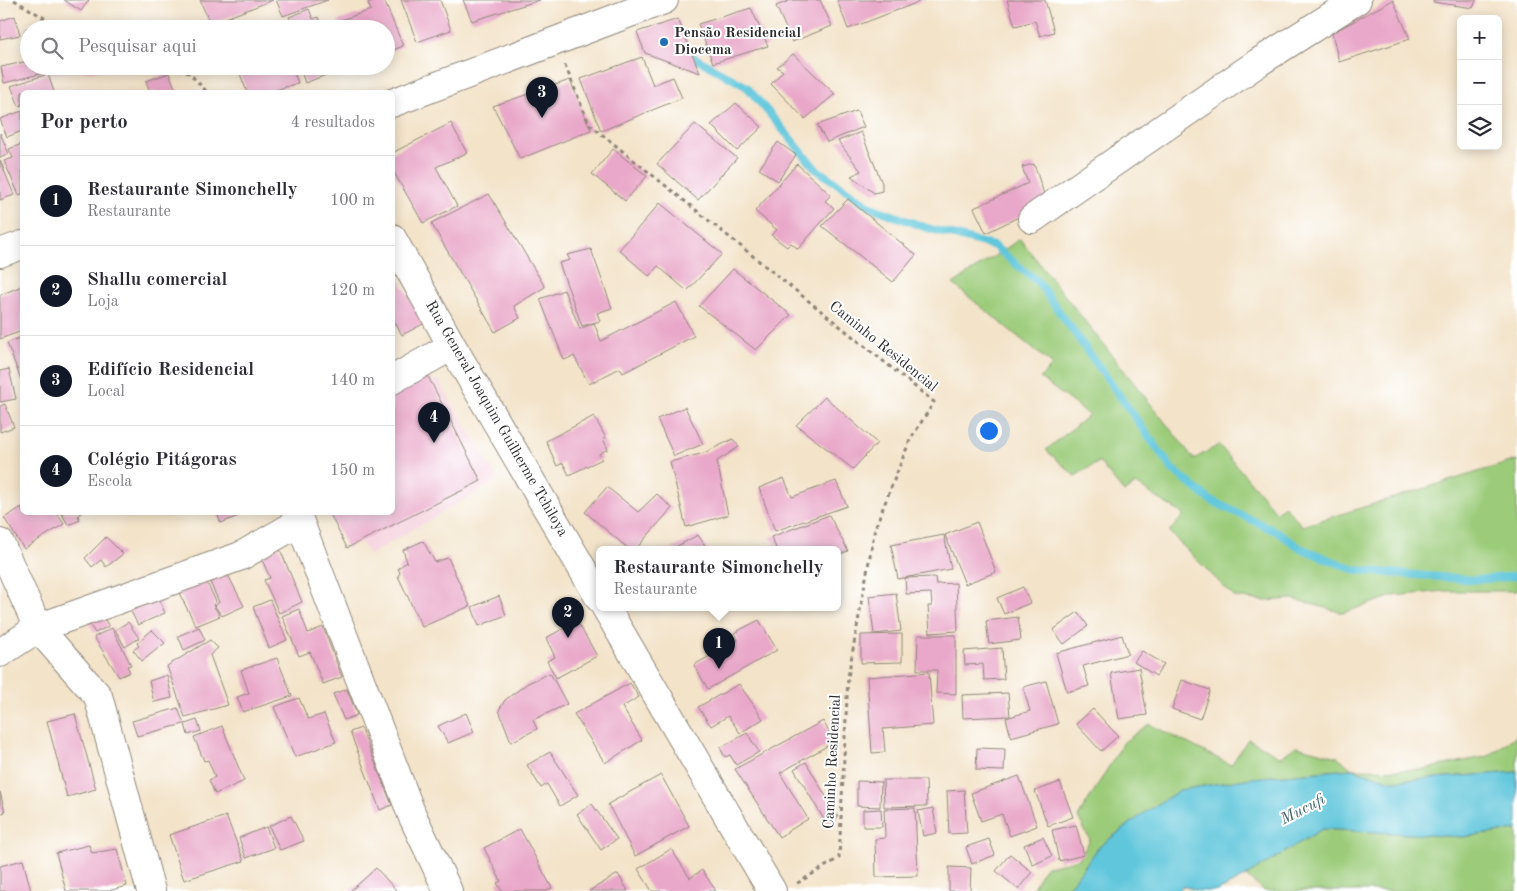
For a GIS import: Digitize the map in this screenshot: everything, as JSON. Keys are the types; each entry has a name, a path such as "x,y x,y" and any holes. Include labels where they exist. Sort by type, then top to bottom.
{"street":[{"path":"395,102 664,0"},
{"path":"1032,219 1259,62 1357,0"},
{"name":"Rua General Joaquim Guilherme Tchiloya","path":"395,243 452,346 596,592"},
{"path":"0,254 20,246"},
{"path":"395,378 452,346"},
{"path":"0,653 38,628 240,556 298,518 412,815 448,891"},
{"path":"0,543 38,628 98,696 150,891"},
{"path":"608,611 782,889"}],"path":[{"path":"14,0 48,20"},
{"name":"Caminho Residencial","path":"556,41 589,124 934,402 910,440 875,528 848,677 839,858 782,889"},
{"path":"192,75 205,90"}],"shaded area":[{"path":"438,379 498,480 369,555 346,515 395,515 395,405"}],"green space":[{"path":"1020,239 1194,459 1219,445 1276,512 1285,506 1302,526 1517,460 1517,591 1445,591 1393,596 1343,613 1293,599 1264,601 1234,597 1169,532 1184,515 1136,484 1124,492 1099,462 1075,476 1046,450 1089,415 1040,378 1053,365 953,284"},
{"path":"1149,724 1231,765 1248,739 1281,757 1296,746 1338,757 1352,769 1252,778 1180,790 1144,813 1099,847 1072,883 1062,891 1031,891 1045,867 1079,859 1090,840 1078,817 1124,742"},
{"path":"1517,735 1517,772 1392,781 1352,769 1419,770 1489,756"},
{"path":"1322,829 1463,837 1517,830 1517,891 1264,891 1246,876"}],"water":[{"name":"Mucufi","path":"1352,769 1392,781 1517,772 1517,830 1463,837 1322,829 1218,891 1198,891 1183,886 1178,891 1062,891 1072,883 1099,847 1144,813 1180,790 1252,778"}],"building":[{"path":"64,0 89,0 81,11"},
{"path":"200,0 273,0 220,20 208,20"},
{"path":"276,0 328,0 283,16"},
{"path":"375,0 384,0 392,20 341,20 371,10 368,3"},
{"path":"401,0 440,0 451,30 417,42"},
{"path":"463,0 540,0 472,21"},
{"path":"791,0 820,0 832,26 792,42 776,6"},
{"path":"837,0 924,0 848,29"},
{"path":"1007,0 1045,0 1054,32 1040,36 1035,21 1015,26"},
{"path":"1393,0 1410,39 1339,62 1332,33"},
{"path":"1433,0 1476,0 1473,8 1433,2"},
{"path":"751,8 768,46 713,63 698,24"},
{"path":"309,9 313,19 318,17 319,20 290,20 289,17"},
{"path":"15,16 20,35 0,39 0,21"},
{"name":"Pensão Residencial Diocema","path":"678,19 700,73 645,53 637,32"},
{"path":"395,27 403,46 395,49"},
{"path":"793,54 835,94 805,119 771,84 783,71 777,67"},
{"path":"642,57 653,85 673,77 682,98 601,131 581,79"},
{"path":"20,63 20,75 35,75 4,83 1,67"},
{"path":"48,75 53,90 20,90 19,106 11,86"},
{"path":"163,75 170,75 176,90 149,90 146,81"},
{"path":"240,75 295,75 298,83 276,90 246,90"},
{"path":"302,75 326,75 305,83"},
{"path":"570,80 591,130 520,159 493,106"},
{"path":"736,103 762,127 737,151 711,125"},
{"path":"857,111 864,127 827,142 817,125"},
{"path":"20,112 20,132 7,137 0,119"},
{"path":"451,123 467,153 436,167 457,206 423,223 395,174 395,151"},
{"path":"695,124 737,158 698,200 657,164"},
{"path":"861,132 882,183 882,191 874,193 851,176 861,171 838,141"},
{"path":"0,133 9,154 0,158"},
{"path":"778,142 796,155 778,181 759,169"},
{"path":"20,145 19,195 4,161 13,158 9,149"},
{"path":"613,149 647,176 625,201 592,174"},
{"path":"0,160 14,195 0,200"},
{"path":"797,164 831,195 825,201 834,208 798,249 791,243 787,247 771,235 777,230 755,211"},
{"path":"1034,164 1047,203 986,233 974,208 1028,183 1022,167"},
{"path":"489,194 545,287 514,306 520,318 495,332 431,223"},
{"path":"848,199 916,255 893,282 822,226"},
{"path":"660,203 722,254 687,291 658,266 649,276 619,250"},
{"path":"591,249 612,308 597,313 600,321 582,326 559,263 570,260 567,255"},
{"path":"733,269 791,315 756,350 699,306"},
{"path":"395,276 425,323 402,335 395,322"},
{"path":"20,287 20,332 0,339 0,295"},
{"path":"564,290 580,329 594,323 601,341 676,302 694,336 623,373 620,368 589,384 574,356 564,360 540,299"},
{"path":"20,338 20,377 7,343"},
{"path":"9,369 16,399 0,402 0,371"},
{"path":"428,376 481,481 347,548 330,515 395,515 395,392"},
{"path":"825,397 877,443 853,469 796,425"},
{"path":"5,404 14,427 0,432 0,406"},
{"path":"685,407 703,444 674,456 657,419"},
{"path":"594,416 606,438 603,439 608,449 599,454 602,459 569,475 563,463 557,466 546,441"},
{"path":"733,439 739,447 717,461 728,515 686,527 670,462 704,453"},
{"path":"784,478 792,497 836,481 847,506 775,531 759,488"},
{"path":"607,487 638,512 657,494 672,508 639,546 625,546 585,512"},
{"path":"20,508 20,515 58,515 64,524 24,549 4,518"},
{"path":"63,515 78,515 80,520 68,525"},
{"path":"217,515 241,515 221,523"},
{"path":"829,515 848,551 841,554 841,546 775,546 771,537"},
{"path":"977,522 996,572 965,584 945,535"},
{"path":"698,535 705,546 677,546"},
{"path":"944,535 951,569 898,579 891,545"},
{"path":"106,537 123,554 106,567 101,560 92,567 85,558"},
{"path":"423,541 435,562 448,558 470,606 422,627 398,576 400,573 398,568 407,562 403,550"},
{"path":"279,547 302,602 279,613 264,580 270,578 260,555"},
{"path":"226,571 244,606 222,616 215,606 219,602 208,578"},
{"path":"935,577 936,584 956,583 958,631 930,633 928,606 932,606 931,593 906,594 905,578"},
{"path":"206,581 216,601 213,605 220,616 196,626 176,587"},
{"path":"1023,587 1030,603 1004,614 997,598"},
{"path":"155,590 165,613 138,625 126,602"},
{"path":"896,593 901,631 874,634 869,596"},
{"path":"499,596 506,615 479,626 472,607"},
{"path":"270,600 287,640 269,648 253,607"},
{"path":"299,609 308,633 323,627 342,677 323,684 310,652 299,656 282,616"},
{"path":"1078,612 1088,626 1064,644 1053,630"},
{"path":"100,613 109,626 95,633 87,620"},
{"path":"1018,617 1021,640 989,644 986,621"},
{"path":"759,620 777,650 708,689 694,665 738,640 734,633"},
{"path":"577,621 597,656 556,678 547,661 555,657 546,638"},
{"path":"128,622 139,638 125,647 115,630"},
{"path":"199,627 205,640 184,650 178,636"},
{"path":"112,628 131,665 127,666 130,672 119,677 94,637"},
{"path":"152,630 165,643 142,661 133,650 139,646 137,643"},
{"path":"902,634 902,662 861,663 861,635"},
{"path":"918,635 956,635 956,694 936,693 937,670 917,670"},
{"path":"1122,635 1128,654 1083,666 1089,686 1067,692 1056,653"},
{"path":"210,640 218,648 210,655 228,705 185,717 167,666"},
{"path":"1002,648 1004,679 984,680 983,664 965,665 964,651"},
{"path":"1142,651 1164,664 1156,676 1134,662"},
{"path":"277,658 292,696 243,712 237,697 249,693 241,670"},
{"path":"1139,668 1147,715 1119,719 1111,673"},
{"path":"929,672 933,725 883,729 885,752 872,753 867,677"},
{"path":"550,673 567,704 533,720 537,729 511,742 499,710 505,700 528,683"},
{"path":"167,675 172,698 154,702 149,681"},
{"path":"1182,680 1210,690 1200,719 1172,709"},
{"path":"1046,681 1058,724 1011,737 1006,718 1030,711 1023,687"},
{"path":"630,683 639,697 622,707 642,740 605,763 574,714"},
{"path":"739,684 763,719 740,733 728,716 711,726 698,707"},
{"path":"347,689 357,715 344,720 333,694"},
{"path":"1008,693 1010,716 963,718 962,695"},
{"path":"299,698 308,719 324,714 336,742 295,757 274,707"},
{"path":"178,708 184,724 137,736 132,721"},
{"path":"1093,709 1118,736 1101,751 1076,724"},
{"path":"466,713 474,732 448,743 438,726"},
{"path":"75,714 96,789 67,797 47,721"},
{"path":"197,720 201,731 188,735 185,724"},
{"path":"823,721 834,742 780,773 808,819 779,837 735,769"},
{"path":"222,726 244,781 215,794 209,780 215,777 208,760 204,761 194,737"},
{"path":"361,728 392,805 380,810 350,732"},
{"path":"747,733 759,752 736,765 730,755 725,757 720,748"},
{"path":"977,748 1005,749 1004,771 976,770"},
{"path":"550,752 578,795 560,806 547,784 541,788 527,765"},
{"path":"806,762 838,817 826,823 794,769"},
{"path":"661,775 689,826 635,856 608,804"},
{"path":"1019,776 1037,826 1010,836 1002,814 981,821 971,793"},
{"path":"883,780 926,780 927,806 884,807"},
{"path":"857,781 881,782 880,807 857,806"},
{"path":"1060,782 1073,817 1048,826 1035,791"},
{"path":"964,790 967,833 949,834 947,791"},
{"path":"0,792 5,812 0,814"},
{"path":"592,804 617,839 601,850 577,814"},
{"path":"915,808 918,876 876,877 875,839 885,838 884,809"},
{"path":"933,808 937,833 923,836 918,811"},
{"path":"881,809 882,827 863,827 863,810"},
{"path":"226,816 244,861 184,880 169,835"},
{"path":"291,816 304,841 280,850 269,826"},
{"path":"1076,825 1084,855 1059,861 1052,830"},
{"path":"266,827 274,848 246,858 239,838"},
{"path":"520,829 552,888 546,891 502,891 497,883 501,881 484,848"},
{"path":"1043,837 1052,856 1033,865 1024,845"},
{"path":"989,839 995,855 972,864 966,847"},
{"path":"89,845 92,853 117,849 127,886 108,891 66,891 56,853"},
{"path":"671,849 690,878 702,870 716,891 652,891 638,869"},
{"path":"1010,854 1032,872 1018,889 996,871"},
{"path":"23,860 31,891 0,891 0,866"},
{"path":"949,867 971,868 970,891 949,891"},
{"path":"376,868 397,891 350,891 363,880"},
{"path":"618,874 628,891 589,891"}],"waterway":[{"path":"686,53 747,87 816,169 871,207 927,228 994,246 1038,282 1172,469 1210,500 1279,533 1300,548 1355,570 1476,580 1517,576"}],"place":[{"name":"Pensão Residencial Diocema","path":"664,42"},
{"name":"Edifício Residencial","path":"542,118"},
{"name":"Colégio Pitágoras","path":"434,443"},
{"name":"Shallu comercial","path":"568,638"},
{"name":"Restaurante Simonchelly","path":"719,669"}]}
